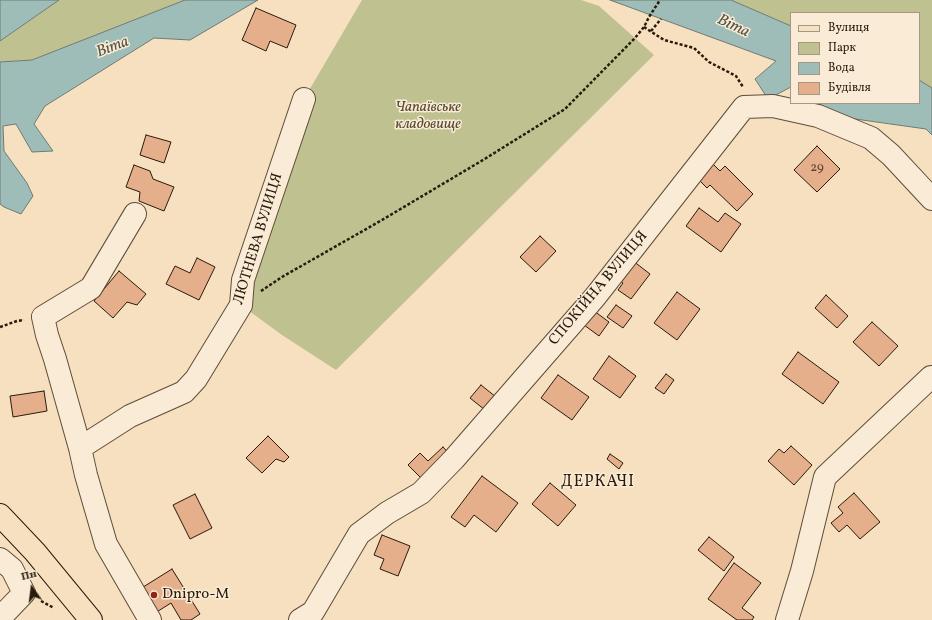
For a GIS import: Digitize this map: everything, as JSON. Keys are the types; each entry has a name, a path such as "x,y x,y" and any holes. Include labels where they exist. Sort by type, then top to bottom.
{"main road":[{"path":"0,515 35,552 91,620"}],"street":[{"name":"ЛЮТНЕВА ВУЛИЦЯ","path":"80,448 130,416 184,392 196,379 241,305 243,280 304,99"},
{"path":"744,107 773,106 818,116 871,138 891,155 932,199"},
{"name":"СПОКІЙНА ВУЛИЦЯ","path":"311,617 359,534 387,513 421,493 454,459 595,297 744,107"},
{"path":"135,214 91,288 43,317 46,335 55,359 106,544 150,620"},
{"path":"787,620 802,571 825,477 931,377"},
{"path":"0,559 12,569 24,593 0,618"}],"path":[{"path":"241,305 282,276 382,220 565,109 635,38 644,27 649,16 660,0"},
{"path":"651,31 661,19"},
{"path":"644,27 664,40 694,48 709,62 736,76 744,89 744,107"},
{"path":"0,327 17,321 43,317"},
{"path":"24,593 56,609"}],"green space":[{"path":"59,0 185,0 32,60 0,62 0,41"},
{"name":"Чапаївське кладовище","path":"362,0 581,0 599,6 654,55 336,370 282,335 241,305 304,99"},
{"path":"731,0 932,0 932,88 920,81 920,12 790,12 790,26"}],"water":[{"path":"0,0 59,0 0,41"},
{"name":"Віта","path":"185,0 258,0 190,40 154,38 45,106 34,124 53,151 32,152 16,124 3,126 4,151 27,183 33,196 21,214 0,204 0,62 32,60"},
{"name":"Віта","path":"610,0 731,0 790,26 790,88 768,99 755,79 776,61"},
{"path":"920,81 932,88 932,135 926,129 827,115 813,104 920,104"}],"building":[{"path":"256,8 296,25 287,48 270,41 266,51 242,40"},
{"path":"146,135 171,142 164,163 140,155"},
{"path":"817,146 840,169 817,192 794,170"},
{"path":"711,162 720,171 725,166 753,194 737,211 710,185 707,188 696,177"},
{"path":"134,165 150,171 153,179 174,187 164,211 139,201 140,192 126,187"},
{"path":"699,208 718,222 725,213 741,224 721,252 686,226"},
{"path":"540,236 556,251 536,272 520,257"},
{"path":"628,257 650,274 631,299 618,290 623,283 614,276"},
{"path":"197,258 215,267 199,300 166,284 175,266 190,273"},
{"path":"119,271 146,294 137,305 127,302 113,318 94,301"},
{"path":"677,292 700,309 677,340 654,323"},
{"path":"826,295 848,316 837,328 815,308"},
{"path":"616,305 632,316 623,328 607,317"},
{"path":"590,308 609,322 599,336 580,322"},
{"path":"872,322 898,346 879,366 853,342"},
{"path":"798,352 839,382 823,404 782,374"},
{"path":"609,356 636,376 620,398 593,379"},
{"path":"666,374 674,380 664,394 655,388"},
{"path":"558,375 589,397 572,420 541,398"},
{"path":"481,385 501,401 490,414 470,398"},
{"path":"44,391 47,411 13,417 10,396"},
{"path":"268,436 289,457 284,462 276,459 262,473 246,458"},
{"path":"791,446 812,465 794,485 768,461 779,449 784,453"},
{"path":"443,447 452,457 425,482 408,465 420,453 428,461"},
{"path":"610,454 623,463 619,469 607,459"},
{"path":"482,476 518,503 496,532 474,515 465,527 451,517"},
{"path":"550,483 576,505 558,526 532,504"},
{"path":"854,493 880,522 860,539 847,525 839,532 831,523 843,513 838,507"},
{"path":"195,494 212,528 190,539 173,505"},
{"path":"382,535 410,546 398,576 380,569 384,559 374,555"},
{"path":"709,537 734,557 724,571 698,550"},
{"path":"734,563 761,583 742,608 754,617 752,620 737,620 708,599"},
{"path":"172,569 200,614 191,620 181,620 171,603 155,613 140,589"}],"place":[{"name":"Dnipro-M","path":"154,595"}],"district":[{"name":"ДЕРКАЧІ","path":"598,483"}]}
